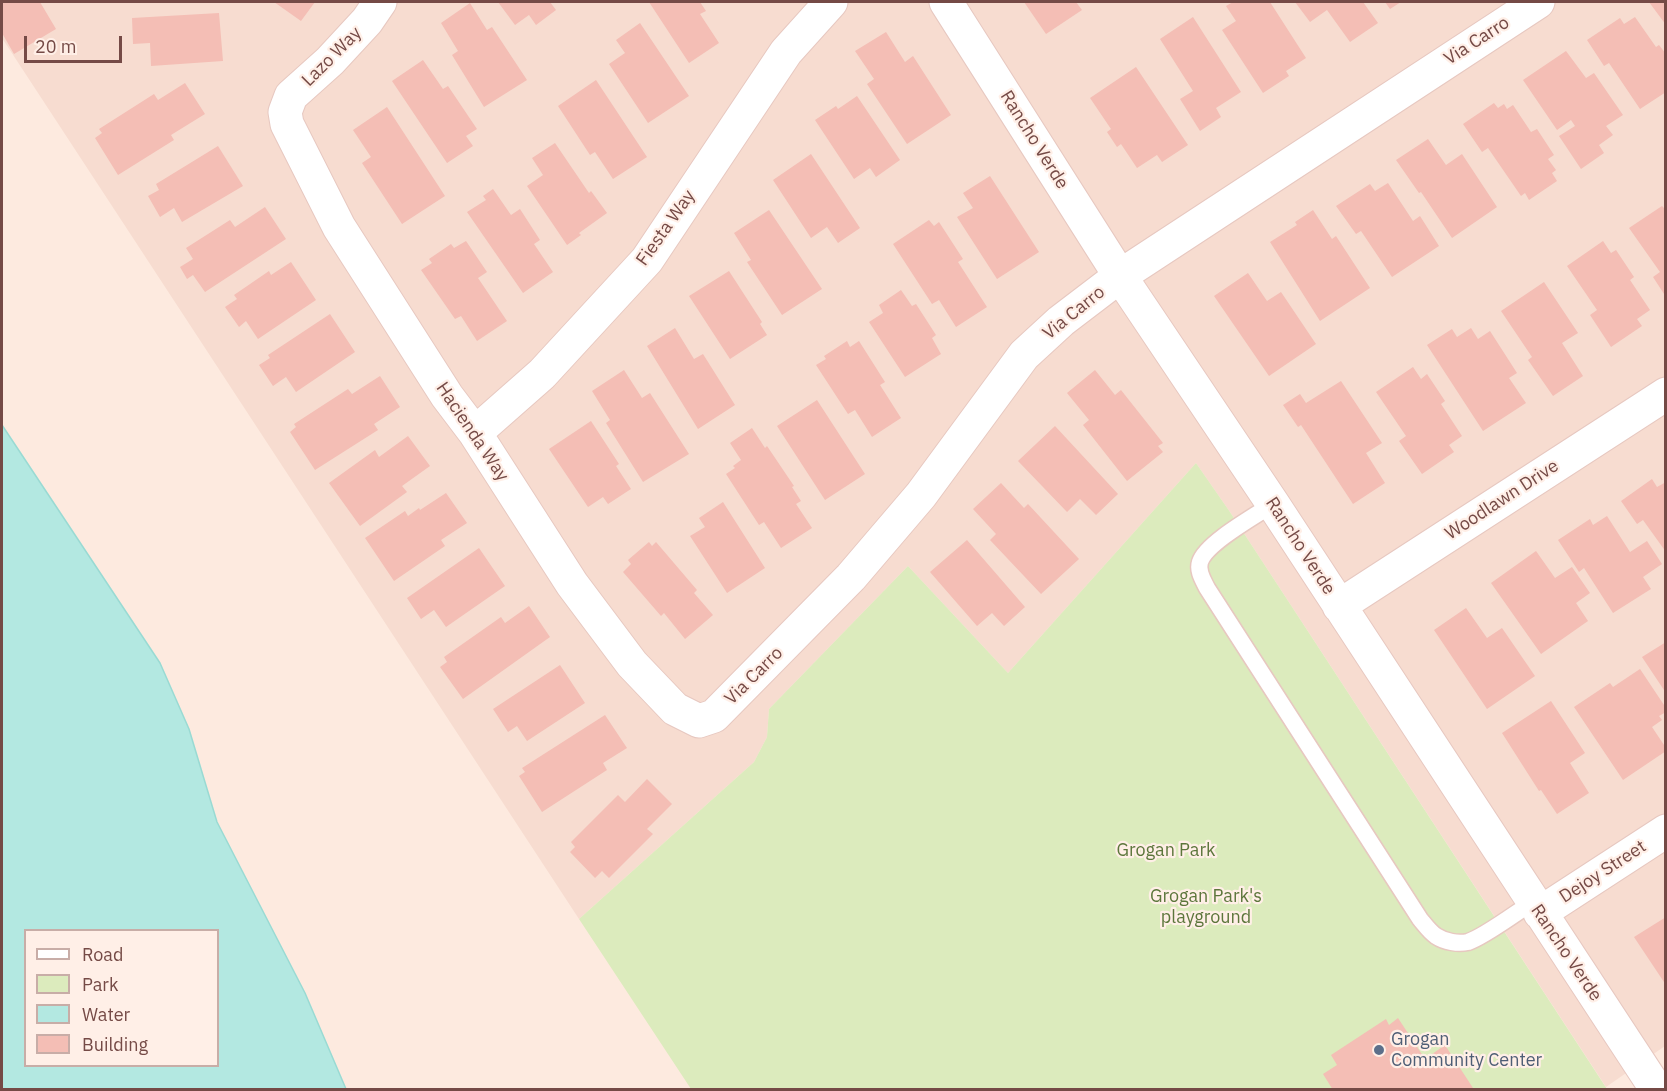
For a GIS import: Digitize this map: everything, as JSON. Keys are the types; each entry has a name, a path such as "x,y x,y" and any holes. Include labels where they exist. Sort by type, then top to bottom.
{"street":[{"name":"Lazo Way","path":"285,112 291,96 330,61 367,21 380,2"},
{"name":"Fiesta Way","path":"475,433 542,374 647,260 786,52 831,2"},
{"name":"Rancho Verde","path":"946,2 1120,276 1273,504 1657,1089"},
{"name":"Via Carro","path":"699,721 714,716 851,577 921,495 1024,355 1061,321 1120,276 1538,2"},
{"name":"Hacienda Way","path":"285,112 287,124 339,227 447,396 475,433 572,584 632,664 675,709 699,721"},
{"name":"Woodlawn Drive","path":"1340,606 1665,394"},
{"name":"Dejoy Street","path":"1536,907 1665,831"}],"lane":[{"path":"1273,504 1207,550 1200,562 1199,574 1420,919 1434,935 1457,943 1469,942 1536,907"}],"shaded area":[{"path":"2,2 1665,2 1665,1046 1606,1087 1196,463 1008,673 908,566 769,709 767,737 754,762 579,919 2,38"}],"green space":[{"name":"Grogan Park","path":"1196,463 1607,1089 691,1089 579,919 754,762 767,737 769,709 908,566 1008,673"}],"water":[{"path":"2,425 160,663 189,729 217,822 305,993 346,1089 2,1089"}],"building":[{"path":"2,2 40,2 56,29 14,54 2,33"},
{"path":"274,2 315,2 301,21"},
{"path":"498,2 550,2 556,10 536,25 529,15 515,25"},
{"path":"649,2 700,2 706,11 700,14 719,43 689,63"},
{"path":"1024,2 1076,2 1082,10 1046,34"},
{"path":"1233,2 1270,2 1306,58 1286,71 1289,76 1263,93 1222,30 1236,21 1226,6"},
{"path":"1295,2 1363,2 1378,23 1350,42 1327,10 1310,22"},
{"path":"1385,2 1401,2 1390,9"},
{"path":"1649,2 1666,2 1666,25"},
{"path":"470,3 487,30 492,27 527,80 484,107 452,55 458,51 441,23"},
{"path":"219,13 223,61 151,66 150,43 133,44 132,18"},
{"path":"1193,17 1241,92 1216,108 1221,117 1200,131 1180,99 1193,91 1160,39"},
{"path":"1635,17 1656,47 1659,45 1666,54 1666,92 1640,109 1609,63 1604,66 1587,40 1620,18 1624,24"},
{"path":"640,23 689,96 648,123 609,64 625,53 616,40"},
{"path":"886,32 905,62 913,56 951,115 907,144 867,84 874,79 855,51"},
{"path":"1566,51 1586,78 1594,73 1623,115 1606,126 1613,135 1599,145 1604,153 1581,169 1559,136 1575,126 1571,120 1557,130 1523,80"},
{"path":"423,60 443,89 448,86 477,129 466,136 473,146 447,163 392,81"},
{"path":"1136,67 1188,145 1162,162 1157,155 1137,168 1121,144 1117,147 1107,132 1111,129 1090,98"},
{"path":"596,80 647,157 613,179 595,152 590,155 558,106"},
{"path":"185,83 205,114 171,135 174,140 118,175 95,138 102,133 99,129 154,94 158,100"},
{"path":"857,96 900,160 876,177 870,168 854,179 815,120 836,106 838,109"},
{"path":"1494,103 1498,108 1504,104 1507,109 1513,105 1531,132 1537,129 1554,155 1548,159 1556,170 1552,173 1557,181 1529,200 1525,193 1521,196 1488,148 1482,152 1463,124"},
{"path":"387,107 445,196 402,224 362,163 371,157 353,130"},
{"path":"1428,139 1446,165 1462,154 1497,207 1452,238 1396,160"},
{"path":"555,143 589,193 591,191 607,213 579,233 581,235 567,245 527,186 543,175 532,158"},
{"path":"218,146 243,186 182,222 174,208 160,217 148,196 159,190 156,184"},
{"path":"811,154 860,228 838,243 827,227 811,238 773,180"},
{"path":"990,176 1039,252 997,279 957,217 973,208 963,193"},
{"path":"1388,183 1413,221 1420,216 1439,246 1392,277 1361,231 1356,234 1336,206 1370,184 1375,191"},
{"path":"493,189 511,215 520,209 540,240 534,244 553,272 523,293 467,212 486,200 483,196"},
{"path":"1662,206 1666,210 1666,297 1653,277 1660,272 1629,228"},
{"path":"265,207 286,239 205,292 193,275 187,279 180,267 193,259 186,248 230,220 235,227"},
{"path":"769,210 822,289 782,315 747,262 751,260 734,233"},
{"path":"1313,210 1332,239 1336,236 1370,288 1320,321 1270,242 1297,225 1295,222"},
{"path":"929,220 934,226 939,222 963,259 958,262 987,307 956,327 939,300 932,304 893,244"},
{"path":"466,241 487,272 478,278 507,321 477,341 461,316 455,319 421,270 432,263 429,259 451,244 454,248"},
{"path":"1603,241 1611,253 1616,250 1634,277 1630,280 1650,310 1637,319 1642,326 1611,347 1590,315 1597,310 1567,266"},
{"path":"291,262 316,300 258,339 246,321 239,327 225,307 237,299 234,295 269,271 271,275"},
{"path":"729,271 762,322 760,324 767,335 730,359 689,296"},
{"path":"1248,273 1267,301 1281,292 1316,344 1269,376 1214,296"},
{"path":"1544,282 1578,333 1562,343 1583,376 1553,396 1528,360 1532,357 1501,311"},
{"path":"901,290 912,306 916,304 936,335 932,338 941,354 905,377 869,322 883,313 879,305"},
{"path":"330,314 355,352 296,392 286,377 273,386 259,365 270,358 268,355"},
{"path":"675,328 694,359 703,354 735,405 698,429 647,346"},
{"path":"1471,328 1478,339 1490,331 1517,373 1509,378 1526,403 1483,431 1427,345 1452,329 1457,337"},
{"path":"847,341 850,347 859,341 885,382 880,385 901,418 872,437 855,410 848,414 816,365 826,359 824,356"},
{"path":"1413,367 1421,379 1427,374 1445,401 1441,404 1462,436 1449,445 1454,452 1422,474 1399,441 1406,436 1376,392"},
{"path":"624,370 642,398 650,393 689,454 643,482 606,423 610,420 592,391"},
{"path":"1095,370 1115,395 1121,390 1163,443 1158,446 1163,452 1127,481 1083,425 1089,420 1067,393"},
{"path":"380,376 400,407 374,424 378,430 315,470 290,432 296,427 294,424 348,389 352,394"},
{"path":"1341,381 1382,443 1366,453 1385,483 1353,504 1301,425 1298,427 1283,405 1300,394 1306,403"},
{"path":"817,400 865,474 825,500 777,426"},
{"path":"591,421 619,464 616,466 631,489 608,504 603,497 588,507 549,449"},
{"path":"1055,426 1118,494 1096,515 1080,499 1067,512 1018,461"},
{"path":"752,428 794,486 792,487 801,501 796,504 812,528 781,548 764,522 759,525 726,474 741,460 730,443"},
{"path":"408,436 430,466 402,486 407,492 360,526 329,483 375,450 379,457"},
{"path":"1652,479 1657,487 1666,482 1666,552 1643,520 1637,524 1621,501"},
{"path":"1001,483 1024,508 1028,504 1079,559 1041,594 990,540 996,534 973,509"},
{"path":"446,493 467,523 441,540 445,546 394,581 365,538 405,511 408,516"},
{"path":"723,502 765,568 727,593 690,536 705,527 699,518"},
{"path":"1607,516 1630,552 1647,541 1662,564 1643,577 1651,589 1613,613 1584,568 1579,572 1558,540 1590,519 1593,525"},
{"path":"967,540 1025,607 1004,626 992,613 977,626 930,572"},
{"path":"649,542 652,546 656,542 697,590 694,593 713,615 685,639 664,613 661,616 623,572 631,564 628,560"},
{"path":"479,548 505,586 446,627 434,610 421,619 407,598"},
{"path":"1536,551 1555,578 1572,567 1590,593 1576,603 1588,621 1541,654 1491,583"},
{"path":"529,606 550,637 463,699 440,667 447,662 444,657 501,617 505,623"},
{"path":"1466,608 1487,638 1502,628 1535,676 1487,709 1434,630"},
{"path":"1666,642 1666,693 1642,657"},
{"path":"560,665 585,703 527,741 517,726 508,732 493,709"},
{"path":"1640,669 1666,708 1666,712 1659,716 1662,720 1652,727 1666,751 1623,780 1574,707 1610,683 1613,687"},
{"path":"1551,701 1585,753 1570,763 1589,793 1557,814 1541,790 1539,791 1502,733"},
{"path":"605,715 627,748 603,763 607,770 542,812 519,776 525,772 522,768"},
{"path":"647,779 672,804 647,829 653,834 609,878 602,871 595,878 570,852 575,847 571,842 618,795 625,802"},
{"path":"1666,917 1666,985 1634,937"},
{"name":"Grogan Community Center","path":"1398,1018 1425,1059 1445,1045 1473,1088 1471,1090 1333,1090 1323,1074 1337,1065 1331,1055 1386,1019 1389,1025"}],"place":[{"name":"Grogan Community Center","path":"1379,1050"}],"park label":[{"name":"Grogan Park's playground","path":"1206,907"}]}
